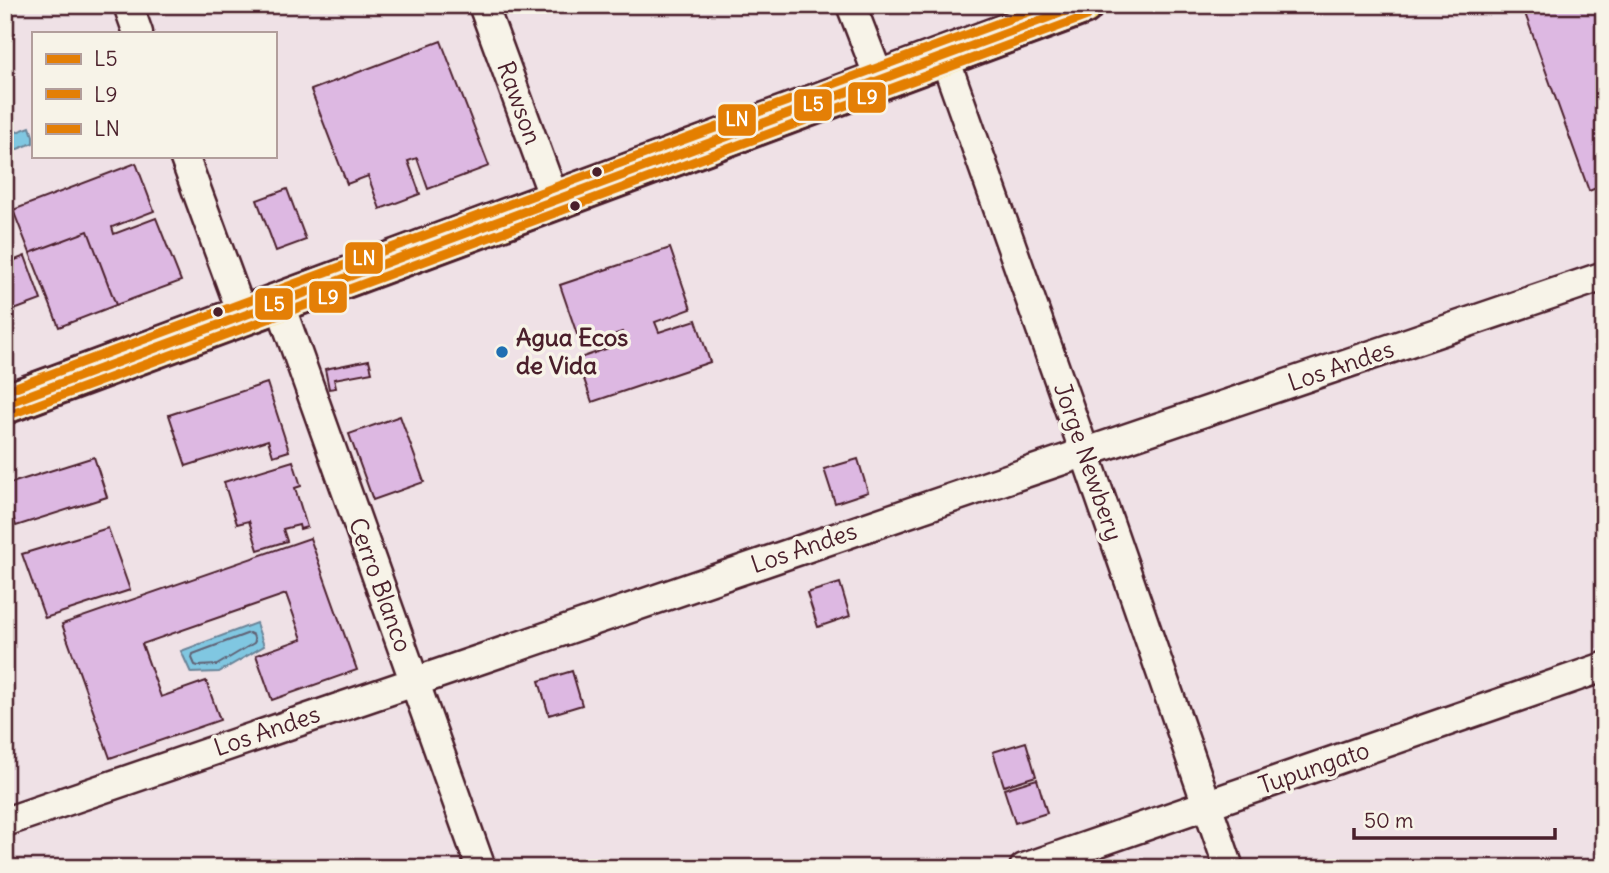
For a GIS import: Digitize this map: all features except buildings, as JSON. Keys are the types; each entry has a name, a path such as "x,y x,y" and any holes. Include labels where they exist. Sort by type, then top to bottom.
{"main road":[{"path":"5,404 1083,5"}],"street":[{"path":"128,5 138,32"},
{"name":"Rawson","path":"483,5 555,201"},
{"path":"851,5 880,80"},
{"name":"Jorge Newbery","path":"944,56 1086,453 1229,868"},
{"path":"185,158 243,316"},
{"name":"Los Andes","path":"5,822 414,680 1604,276"},
{"name":"Cerro Blanco","path":"279,302 481,868"},
{"name":"Tupungato","path":"1024,868 1604,667"}],"water":[{"path":"30,127 32,143 10,152 5,136"},
{"path":"256,623 264,646 219,672 191,673 181,651"}],"transit line":[{"name":"LN","path":"5,391 1047,5"},
{"name":"L5","path":"5,404 1082,5"},
{"name":"L9","path":"9,415 1087,16"}],"place":[{"name":"Agua Ecos de Vida","path":"502,352"}]}
